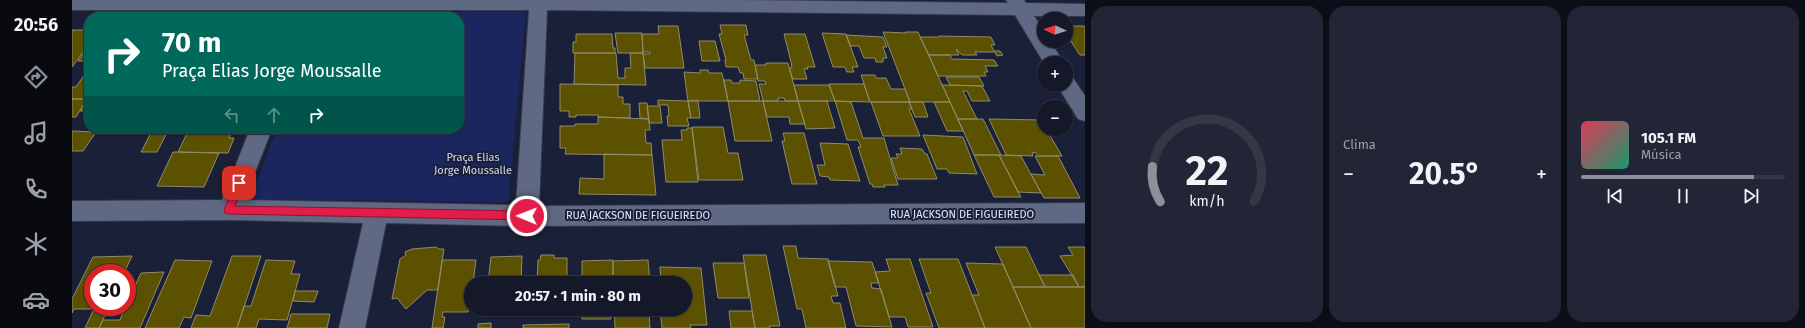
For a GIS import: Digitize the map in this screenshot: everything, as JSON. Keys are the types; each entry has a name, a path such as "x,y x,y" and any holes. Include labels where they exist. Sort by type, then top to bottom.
{"street":[{"path":"72,4 307,11 424,2 538,4 1017,5 1085,10"},
{"path":"527,216 538,4"},
{"path":"1017,5 1050,56"},
{"path":"1072,92 1085,113"},
{"path":"229,210 259,134"},
{"name":"RUA JACKSON DE FIGUEIREDO","path":"72,211 229,210 527,216 1085,213"},
{"path":"352,328 377,213"}],"green space":[{"name":"Praça Elias Jorge Moussalle","path":"322,11 526,12 508,202 250,199 275,134 464,134 464,12"}],"building":[{"path":"720,25 746,25 748,35 744,35 751,60 754,60 758,79 744,79 743,73 740,73 738,67 726,67 726,60 719,34 722,34"},
{"path":"658,26 678,26 684,68 645,68 643,54 650,54 650,52 643,52 642,34 659,34"},
{"path":"1073,26 1084,26 1085,28 1085,55 1080,55 1073,44"},
{"path":"72,30 84,30 84,51 72,67"},
{"path":"883,32 918,32 950,102 910,102"},
{"path":"615,33 642,33 643,53 618,53"},
{"path":"822,33 846,34 858,67 852,67 854,72 847,72 845,67 833,67"},
{"path":"576,34 612,34 615,53 573,53 573,42 576,42"},
{"path":"784,34 805,34 815,67 807,67 808,69 804,69 807,79 793,79 789,68 792,68"},
{"path":"846,35 883,37 887,47 883,47 887,58 883,58 883,62 876,62 875,58 864,58 859,46 850,46"},
{"path":"920,37 991,37 995,45 991,45 994,51 1000,51 1003,55 997,56 995,52 975,52 977,55 962,55 956,49 959,55 929,55"},
{"path":"699,41 715,41 720,61 702,61"},
{"path":"84,53 84,61 78,61"},
{"path":"575,53 616,53 618,78 625,78 625,68 631,68 630,53 643,53 646,85 574,84"},
{"path":"929,55 950,55 952,59 994,60 998,66 985,66 988,72 984,72 986,76 938,76"},
{"path":"766,63 788,63 798,101 785,101 784,98 778,98 778,101 763,101 759,84 766,84 765,81 758,81 755,65 766,65"},
{"path":"700,70 708,70 709,73 722,73 728,101 688,101 684,72 700,73"},
{"path":"84,75 84,99 72,99 72,87 76,87"},
{"path":"861,75 875,75 876,78 886,78 891,89 905,89 910,102 870,102"},
{"path":"946,77 979,77 984,86 950,85"},
{"path":"724,80 731,80 732,83 740,83 740,80 756,81 760,101 728,101"},
{"path":"560,84 618,85 618,97 623,97 623,104 630,104 630,118 598,117 598,115 576,115 576,117 569,117 569,111 560,111"},
{"path":"829,84 864,84 870,102 835,101"},
{"path":"794,85 829,85 835,101 798,101"},
{"path":"942,85 982,86 990,101 972,101 967,91 963,91 977,119 958,119"},
{"path":"72,99 84,99 84,104 76,117 72,117"},
{"path":"658,100 688,101 691,118 687,118 689,126 668,126 668,105 658,105"},
{"path":"698,100 700,118 691,118 688,101"},
{"path":"728,101 763,101 772,141 735,141"},
{"path":"763,101 798,101 805,124 790,124 789,117 767,117"},
{"path":"798,101 827,101 835,128 806,129"},
{"path":"835,101 851,102 863,138 884,138 898,185 873,187 872,184 870,184 858,147 861,147 858,140 847,140"},
{"path":"871,102 909,102 912,109 909,109 920,136 883,136"},
{"path":"909,102 923,102 928,117 915,117"},
{"path":"934,102 950,102 963,131 947,131"},
{"path":"639,103 647,103 649,119 640,118"},
{"path":"84,104 84,111 80,111"},
{"path":"647,106 660,106 662,123 649,123"},
{"path":"598,117 649,119 650,130 645,130 646,143 651,143 652,155 565,154 566,148 560,148 560,126 575,126 575,124 598,124"},
{"path":"958,119 983,119 1001,155 974,155"},
{"path":"989,119 1037,120 1037,136 1050,136 1062,156 1038,156 1036,153 1032,152 1033,156 1006,155"},
{"path":"692,127 723,127 728,153 738,153 743,180 699,180"},
{"path":"687,128 692,128 698,182 666,182 662,140 682,140 681,130 687,130"},
{"path":"72,131 84,132 84,134 95,134 83,151 72,151"},
{"path":"783,133 804,133 817,184 792,184 782,141 785,141"},
{"path":"150,134 166,134 157,152 141,152"},
{"path":"187,134 231,134 229,138 234,138 228,153 178,152"},
{"path":"923,135 963,137 977,174 949,173 947,169 937,169"},
{"path":"820,143 848,144 860,181 830,180 829,177 820,176 817,165 825,165"},
{"path":"900,148 922,149 925,154 927,154 937,179 898,179 891,158 898,158 896,154 902,154"},
{"path":"173,152 219,153 204,187 157,186"},
{"path":"604,154 652,155 656,195 579,194 580,178 604,179"},
{"path":"974,155 999,155 1021,197 994,197"},
{"path":"999,155 1021,156 1041,193 1018,192"},
{"path":"1035,156 1058,156 1080,198 1044,198 1031,174 1045,175"},
{"path":"783,246 796,246 798,258 828,259 838,296 831,296 833,303 840,303 846,328 806,328 802,309 797,309"},
{"path":"436,247 439,249 444,249 438,290 427,290 406,309 397,298 392,299 400,259 406,255 405,252 412,249"},
{"path":"995,247 1026,247 1045,287 1013,287"},
{"path":"1068,247 1085,247 1085,287 1079,287 1060,256 1073,255"},
{"path":"541,255 554,255 554,258 567,258 567,276 537,276 538,260 540,260"},
{"path":"743,255 766,255 780,326 755,328"},
{"path":"132,256 128,264 90,264 93,257"},
{"path":"232,256 261,256 237,328 191,328 196,315 210,316"},
{"path":"522,256 521,276 489,276 491,257"},
{"path":"886,259 910,259 933,327 908,327 905,317 889,317 875,272 890,271"},
{"path":"919,259 958,259 985,328 939,328 926,293 931,293"},
{"path":"175,260 212,261 191,318 184,317 179,328 145,328"},
{"path":"266,260 295,261 291,274 300,274 287,320 259,319 256,328 237,328 244,306 251,306"},
{"path":"442,260 476,260 474,276 464,276 464,312 443,312 442,317 445,317 443,328 432,328"},
{"path":"613,260 613,276 582,276 582,261"},
{"path":"648,260 649,276 613,276 613,261"},
{"path":"828,261 872,262 879,283 871,283 872,288 881,289 892,327 856,326 846,287 835,287"},
{"path":"713,263 744,263 749,298 718,298"},
{"path":"966,263 1003,264 1031,328 985,328 972,295 979,295"},
{"path":"660,267 701,268 707,325 690,325 691,328 662,328 661,316 692,316 692,276 661,276"},
{"path":"164,272 140,328 99,328 103,320 120,320 122,316 136,316 136,284 141,273"},
{"path":"84,275 84,309 74,309 72,313 72,299"},
{"path":"1039,275 1073,275 1079,287 1045,287"},
{"path":"1013,287 1085,287 1085,328 1031,328"},
{"path":"295,291 318,291 314,302 293,301"},
{"path":"729,311 752,311 755,328 731,328"},
{"path":"291,314 330,314 327,328 287,328"},
{"path":"91,316 105,316 99,328 85,328"},
{"path":"582,316 611,316 611,319 582,319"},
{"path":"614,316 649,316 650,328 615,328"},
{"path":"491,323 491,328 478,328 478,324"},
{"path":"569,324 569,328 523,328 523,325"}],"route":[{"path":"239,183 229,210 527,216"}]}
